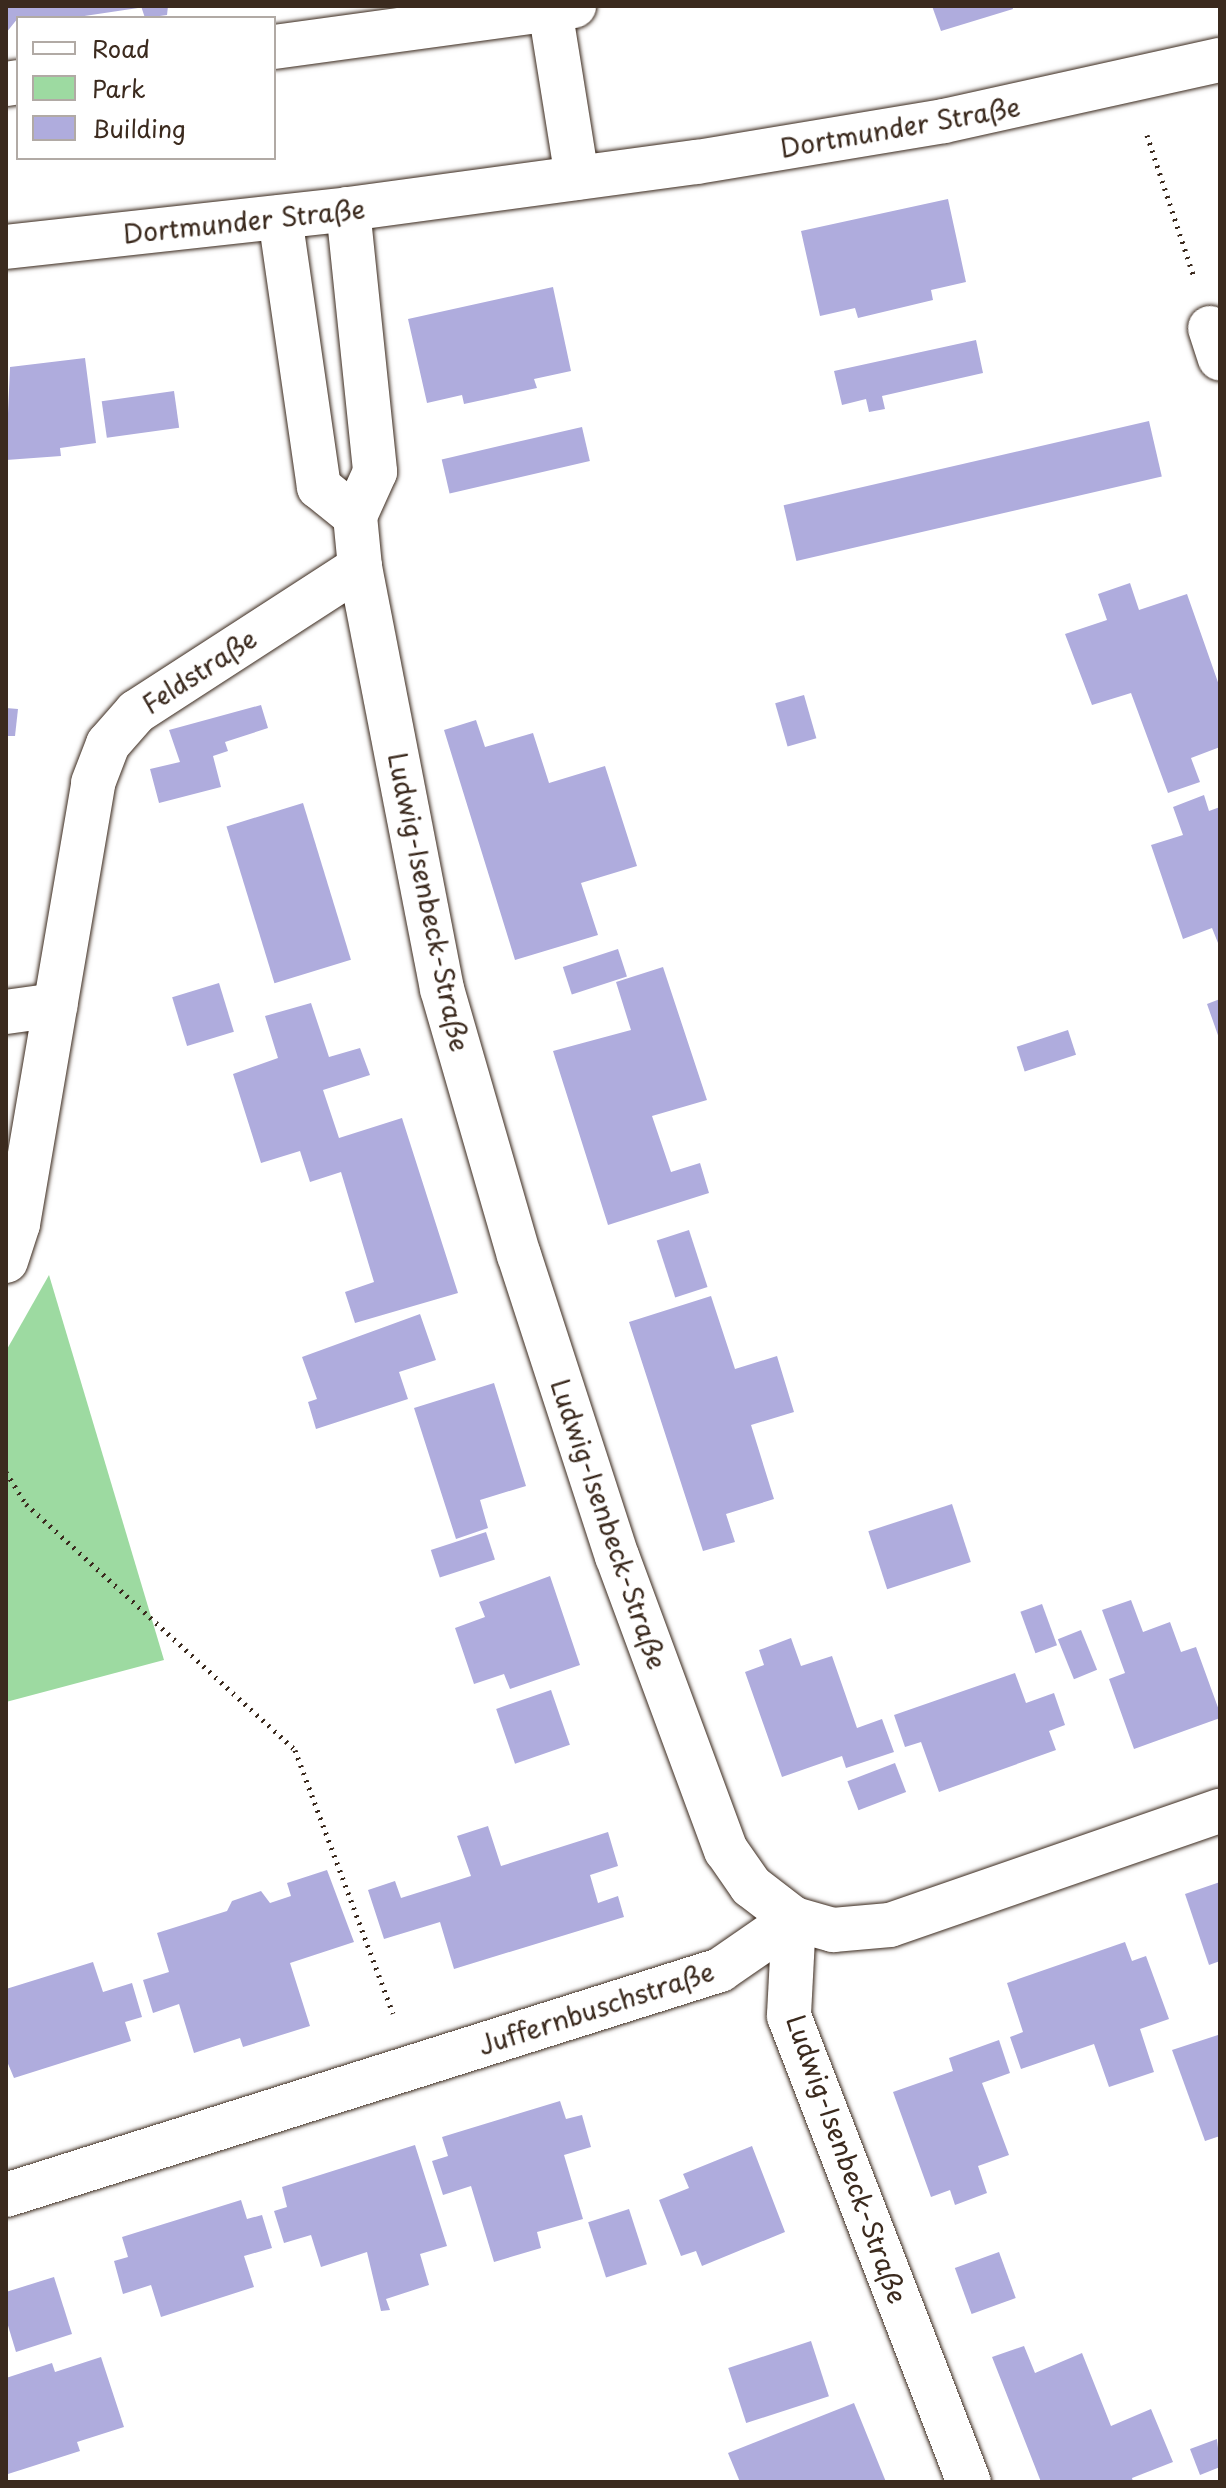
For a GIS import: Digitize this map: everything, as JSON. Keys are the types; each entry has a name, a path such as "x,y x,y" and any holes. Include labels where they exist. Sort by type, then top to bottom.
{"street":[{"path":"276,47 562,8 577,178"},
{"name":"Dortmunder Straße","path":"6,247 348,209 577,178 944,121 1220,60"},
{"path":"280,217 319,487 355,516 375,472 348,209"},
{"name":"Ludwig-Isenbeck-Straße","path":"355,516 360,567 442,989 519,1255 617,1556 726,1850 751,1886 794,1919 789,2016 969,2482"},
{"name":"Feldstraße","path":"6,1261 18,1224 93,783 108,744 136,712 360,567"},
{"path":"6,1012 56,1005"},
{"path":"794,1919 833,1930 890,1925 1220,1811"},
{"name":"Juffernbuschstraße","path":"6,2195 720,1970 794,1919"}],"path":[{"path":"1129,82 1215,343"},
{"path":"6,1472 26,1504 295,1750 414,2066"}],"green space":[{"path":"49,1275 164,1660 6,1702 6,1351"}],"building":[{"path":"6,6 138,6 84,16 16,16 6,33"},
{"path":"141,6 168,6 167,15 144,16"},
{"path":"932,6 1012,6 1013,9 941,31"},
{"path":"948,199 966,282 931,290 933,300 858,318 855,308 820,316 801,231"},
{"path":"553,287 571,371 534,379 537,388 464,404 462,395 427,403 408,319"},
{"path":"976,340 983,373 882,396 885,409 869,412 866,399 842,405 834,371"},
{"path":"85,358 96,443 60,448 61,456 6,460 10,367"},
{"path":"174,391 179,428 107,438 102,401"},
{"path":"1149,421 1162,477 796,561 784,505"},
{"path":"582,427 590,461 450,493 442,459"},
{"path":"1130,583 1139,610 1187,594 1220,688 1220,747 1191,758 1200,782 1168,793 1131,693 1092,705 1065,634 1107,620 1098,594"},
{"path":"804,695 816,738 788,747 775,703"},
{"path":"261,705 268,728 225,742 228,751 213,756 221,787 159,803 150,769 180,762 169,730"},
{"path":"6,708 18,709 15,736 6,736"},
{"path":"476,720 485,747 533,733 549,783 605,766 637,866 581,883 598,935 515,960 444,730"},
{"path":"1204,795 1209,811 1220,807 1220,948 1212,928 1183,939 1151,845 1183,835 1173,807"},
{"path":"303,803 351,960 274,983 226,826"},
{"path":"618,949 627,977 572,995 563,967"},
{"path":"663,967 707,1100 652,1116 671,1172 700,1163 709,1193 608,1225 553,1051 631,1030 616,982"},
{"path":"219,983 234,1032 187,1046 172,997"},
{"path":"1220,999 1220,1041 1207,1004"},
{"path":"311,1003 329,1057 360,1048 370,1075 323,1090 339,1138 402,1118 458,1293 355,1323 345,1292 374,1282 341,1172 310,1182 300,1151 261,1163 233,1074 278,1058 265,1016"},
{"path":"1068,1030 1076,1055 1025,1071 1017,1047"},
{"path":"689,1230 708,1287 675,1298 657,1241"},
{"path":"711,1296 735,1369 777,1356 794,1412 751,1425 774,1499 726,1514 735,1542 703,1551 629,1322"},
{"path":"420,1314 436,1360 399,1372 408,1399 316,1429 308,1402 317,1399 302,1357"},
{"path":"494,1383 526,1486 480,1500 488,1528 456,1539 414,1408"},
{"path":"952,1504 971,1562 887,1589 868,1531"},
{"path":"486,1532 495,1560 440,1578 431,1550"},
{"path":"550,1576 580,1665 510,1689 504,1674 474,1684 455,1628 485,1617 479,1602"},
{"path":"1131,1600 1143,1632 1170,1622 1181,1652 1196,1647 1220,1713 1220,1718 1134,1749 1109,1679 1125,1673 1102,1610"},
{"path":"1042,1604 1057,1645 1035,1653 1020,1612"},
{"path":"1081,1630 1097,1670 1074,1679 1058,1639"},
{"path":"791,1638 801,1666 832,1656 857,1728 882,1719 894,1752 846,1768 842,1756 782,1777 745,1672 764,1665 759,1650"},
{"path":"1015,1673 1026,1703 1054,1693 1065,1725 1049,1731 1056,1750 939,1792 921,1742 905,1747 894,1715"},
{"path":"551,1690 570,1745 515,1764 496,1709"},
{"path":"895,1763 906,1792 858,1810 847,1781"},
{"path":"488,1826 501,1866 608,1832 618,1866 590,1875 598,1903 618,1896 624,1917 454,1969 440,1922 384,1939 368,1890 395,1881 401,1898 471,1876 457,1836"},
{"path":"327,1870 354,1942 290,1963 310,2026 243,2047 240,2038 194,2053 179,2004 153,2013 143,1980 169,1972 157,1933 227,1911 232,1901 261,1891 270,1903 291,1896 287,1883"},
{"path":"1220,1882 1220,1961 1209,1965 1185,1894"},
{"path":"1125,1942 1132,1961 1146,1956 1169,2019 1140,2029 1154,2072 1109,2087 1094,2044 1021,2069 1010,2037 1023,2032 1007,1983"},
{"path":"93,1962 103,1992 132,1983 142,2017 125,2022 131,2041 14,2078 6,2059 6,1989"},
{"path":"1218,2035 1220,2136 1205,2141 1172,2050"},
{"path":"999,2040 1010,2073 982,2083 1009,2155 978,2166 987,2193 955,2205 950,2190 931,2197 893,2092 953,2071 949,2058"},
{"path":"560,2101 566,2119 582,2115 591,2147 564,2155 583,2219 537,2232 541,2248 494,2262 471,2186 443,2195 432,2161 448,2156 442,2137"},
{"path":"415,2145 447,2246 420,2254 429,2285 386,2299 390,2310 381,2311 367,2252 321,2267 311,2235 284,2243 274,2211 287,2207 282,2187"},
{"path":"752,2146 785,2232 702,2266 696,2251 681,2256 659,2200 689,2188 683,2174"},
{"path":"241,2200 247,2219 262,2215 272,2248 244,2256 254,2287 161,2317 151,2285 123,2294 114,2261 128,2257 122,2237"},
{"path":"629,2209 647,2264 606,2277 588,2222"},
{"path":"999,2252 1016,2298 972,2314 955,2268"},
{"path":"54,2277 72,2334 16,2352 6,2319 6,2292"},
{"path":"811,2341 829,2396 746,2423 728,2368"},
{"path":"1024,2346 1035,2373 1082,2353 1111,2426 1151,2409 1173,2462 1132,2478 1133,2482 1041,2482 992,2357"},
{"path":"101,2357 124,2427 77,2442 80,2451 8,2474 6,2378 52,2363 55,2372"},
{"path":"854,2403 886,2482 740,2482 728,2453"},
{"path":"1217,2439 1220,2467 1200,2475 1190,2449"}]}
